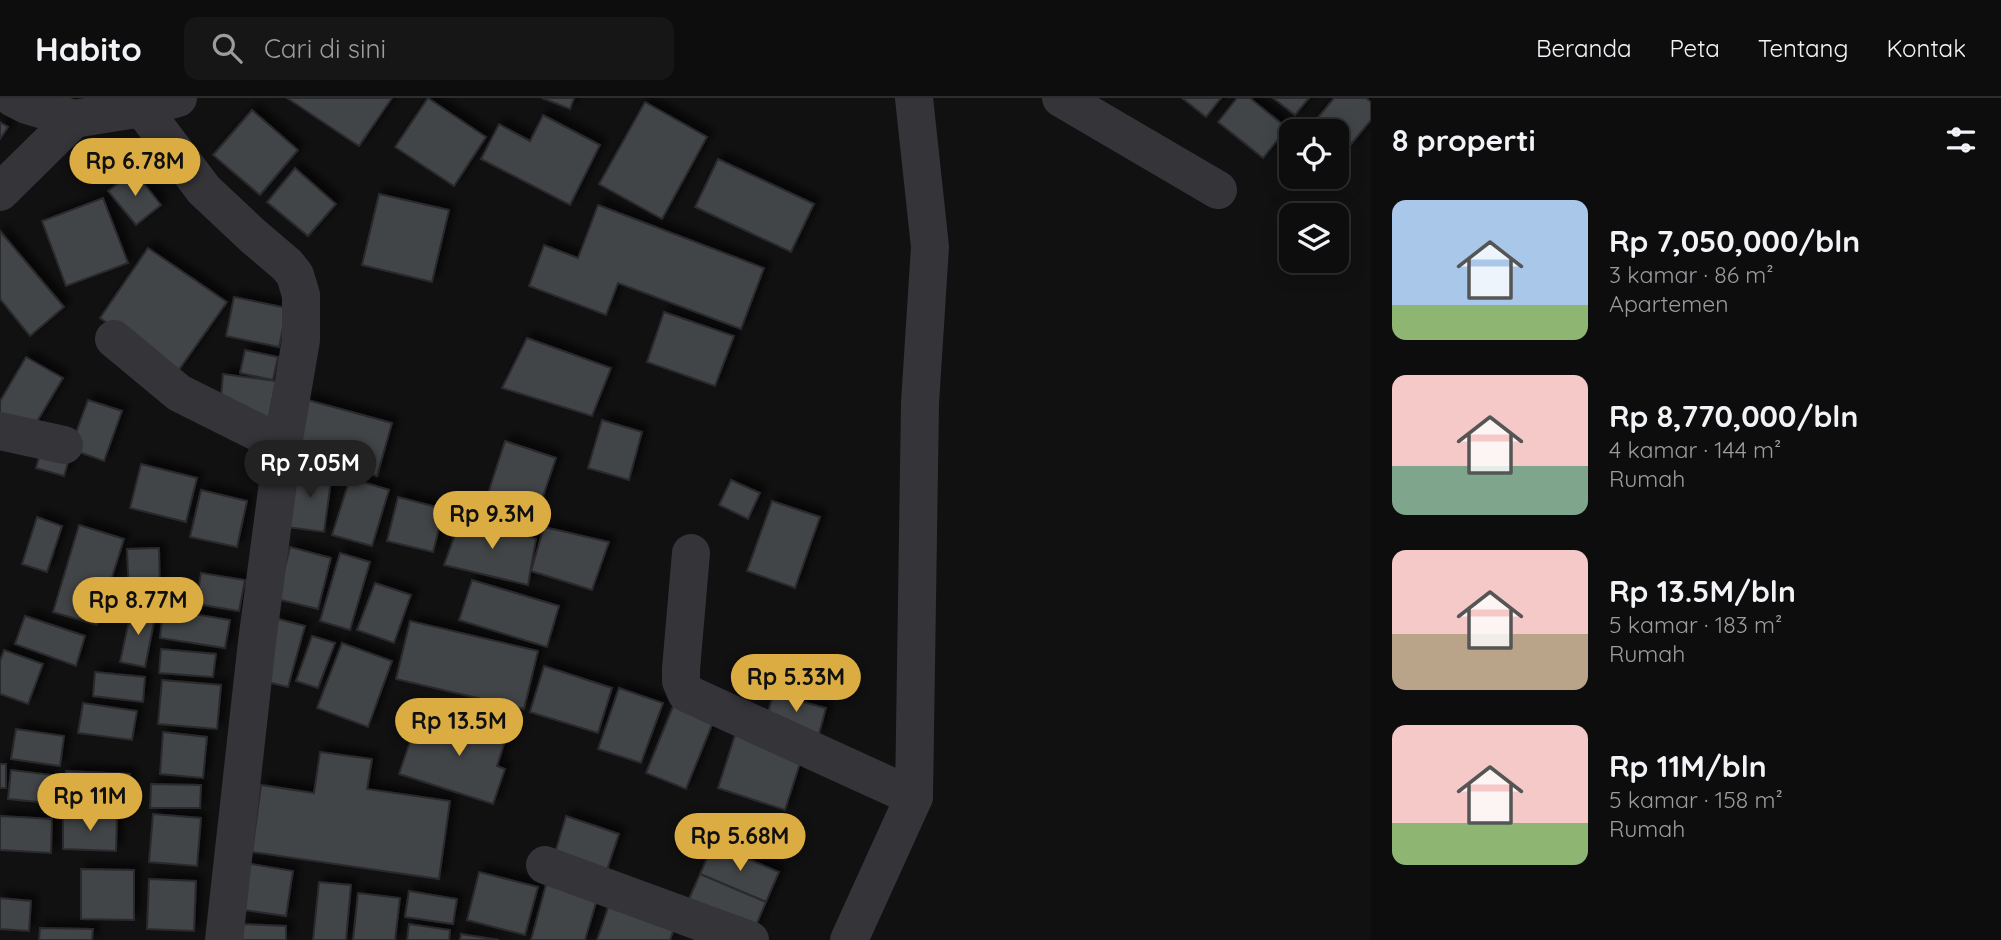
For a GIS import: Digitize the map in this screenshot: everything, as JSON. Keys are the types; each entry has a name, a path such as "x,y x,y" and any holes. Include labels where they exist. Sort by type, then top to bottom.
{"street":[{"path":"13,98 74,120 160,103 204,190 272,250 295,275 302,295 302,340 282,444 224,940"},
{"path":"849,940 914,797 920,403 930,247 914,98"},
{"path":"1061,98 1218,190"},
{"path":"0,191 74,120"},
{"path":"114,339 179,393 282,444"},
{"path":"0,431 64,444"},
{"path":"691,553 681,669 681,681 686,693 914,797"},
{"path":"545,865 750,940"}],"building":[{"path":"287,98 392,98 359,146"},
{"path":"428,98 486,137 454,186 395,147"},
{"path":"542,98 574,98 570,109"},
{"path":"1182,98 1221,98 1206,117"},
{"path":"1237,98 1250,98 1279,122 1279,138 1263,158 1218,122"},
{"path":"1273,98 1309,98 1295,115"},
{"path":"1334,98 1366,98 1371,102 1371,120 1349,147 1349,119 1317,119"},
{"path":"645,102 707,137 662,219 599,184"},
{"path":"252,110 298,150 260,195 213,155"},
{"path":"543,115 600,145 570,205 481,159 499,124 530,141"},
{"path":"0,122 8,127 0,139"},
{"path":"718,159 814,204 791,252 695,207"},
{"path":"295,168 336,204 308,236 267,202"},
{"path":"134,171 161,205 136,225 108,191"},
{"path":"379,194 449,210 432,282 362,265"},
{"path":"103,198 128,263 66,286 42,221"},
{"path":"598,205 764,268 741,329 618,283 606,315 529,286 544,245 578,258"},
{"path":"0,231 64,307 30,336 0,299"},
{"path":"148,248 227,302 178,371 100,318"},
{"path":"234,297 287,308 279,347 226,336"},
{"path":"664,312 734,336 715,386 647,362"},
{"path":"527,338 611,368 592,416 502,388"},
{"path":"245,350 278,357 273,380 240,373"},
{"path":"26,357 63,378 29,435 0,418 0,401"},
{"path":"223,374 276,381 268,422 220,409"},
{"path":"304,399 392,423 377,476 289,452"},
{"path":"88,400 122,411 104,461 70,449"},
{"path":"602,420 642,432 629,480 588,468"},
{"path":"505,441 556,458 533,526 483,509"},
{"path":"41,450 69,459 64,476 36,468"},
{"path":"141,464 197,478 186,522 130,508"},
{"path":"295,469 332,474 324,532 287,527"},
{"path":"350,478 389,490 372,546 332,535"},
{"path":"731,480 760,493 748,519 719,505"},
{"path":"201,490 247,501 237,547 190,537"},
{"path":"398,497 444,509 433,552 387,541"},
{"path":"772,501 820,517 795,588 747,571"},
{"path":"462,515 536,539 528,585 444,565"},
{"path":"37,517 62,526 47,572 22,564"},
{"path":"79,525 124,539 97,625 53,612"},
{"path":"544,527 609,542 592,590 531,571"},
{"path":"290,547 331,558 318,609 277,599"},
{"path":"159,548 160,596 129,598 127,549"},
{"path":"340,553 370,562 350,630 320,621"},
{"path":"201,573 245,580 239,611 196,604"},
{"path":"472,580 559,606 547,647 459,620"},
{"path":"375,583 411,595 394,643 357,630"},
{"path":"132,607 156,612 145,667 120,662"},
{"path":"163,609 230,620 225,648 160,638"},
{"path":"25,616 85,636 76,666 15,644"},
{"path":"275,618 305,626 288,687 259,680"},
{"path":"410,621 538,651 524,709 396,679"},
{"path":"312,636 335,643 318,688 296,681"},
{"path":"342,643 392,661 368,727 317,708"},
{"path":"161,649 216,654 213,677 159,673"},
{"path":"4,650 43,664 28,704 0,694 0,661"},
{"path":"544,666 612,688 598,733 530,712"},
{"path":"95,672 145,677 143,702 93,696"},
{"path":"162,680 221,685 217,729 158,724"},
{"path":"619,688 663,703 641,763 598,749"},
{"path":"773,694 826,708 819,734 766,720"},
{"path":"83,703 137,711 132,740 78,733"},
{"path":"674,704 714,720 686,789 646,773"},
{"path":"477,712 511,723 497,766 505,769 493,804 399,774 417,721 469,738"},
{"path":"16,729 64,736 60,766 11,759"},
{"path":"163,732 207,737 203,778 160,774"},
{"path":"735,735 802,757 785,810 718,788"},
{"path":"320,752 372,759 367,789 450,801 439,879 252,852 261,785 314,793"},
{"path":"0,764 6,764 6,788 0,788"},
{"path":"11,770 52,775 48,803 8,799"},
{"path":"66,771 130,774 129,808 65,804"},
{"path":"151,784 201,785 200,808 150,808"},
{"path":"153,814 201,818 197,866 149,862"},
{"path":"63,815 117,816 116,851 63,849"},
{"path":"0,816 52,819 51,853 0,850"},
{"path":"566,816 619,834 606,873 554,856"},
{"path":"713,844 779,872 766,902 700,874"},
{"path":"245,863 293,871 286,916 237,909"},
{"path":"81,869 134,870 134,920 81,919"},
{"path":"479,872 538,887 525,935 467,920"},
{"path":"700,874 766,902 754,930 688,901"},
{"path":"149,879 196,881 194,931 147,929"},
{"path":"547,881 598,896 585,940 531,940"},
{"path":"319,882 351,885 346,940 313,940"},
{"path":"409,891 457,899 453,924 405,917"},
{"path":"358,893 400,898 395,940 353,940"},
{"path":"0,898 31,901 29,931 0,929"},
{"path":"611,899 677,921 670,940 597,940"},
{"path":"243,924 286,926 286,940 242,940"},
{"path":"409,924 450,930 449,940 407,940"},
{"path":"40,928 93,929 92,940 39,940"},
{"path":"461,934 499,940 460,940"}]}
